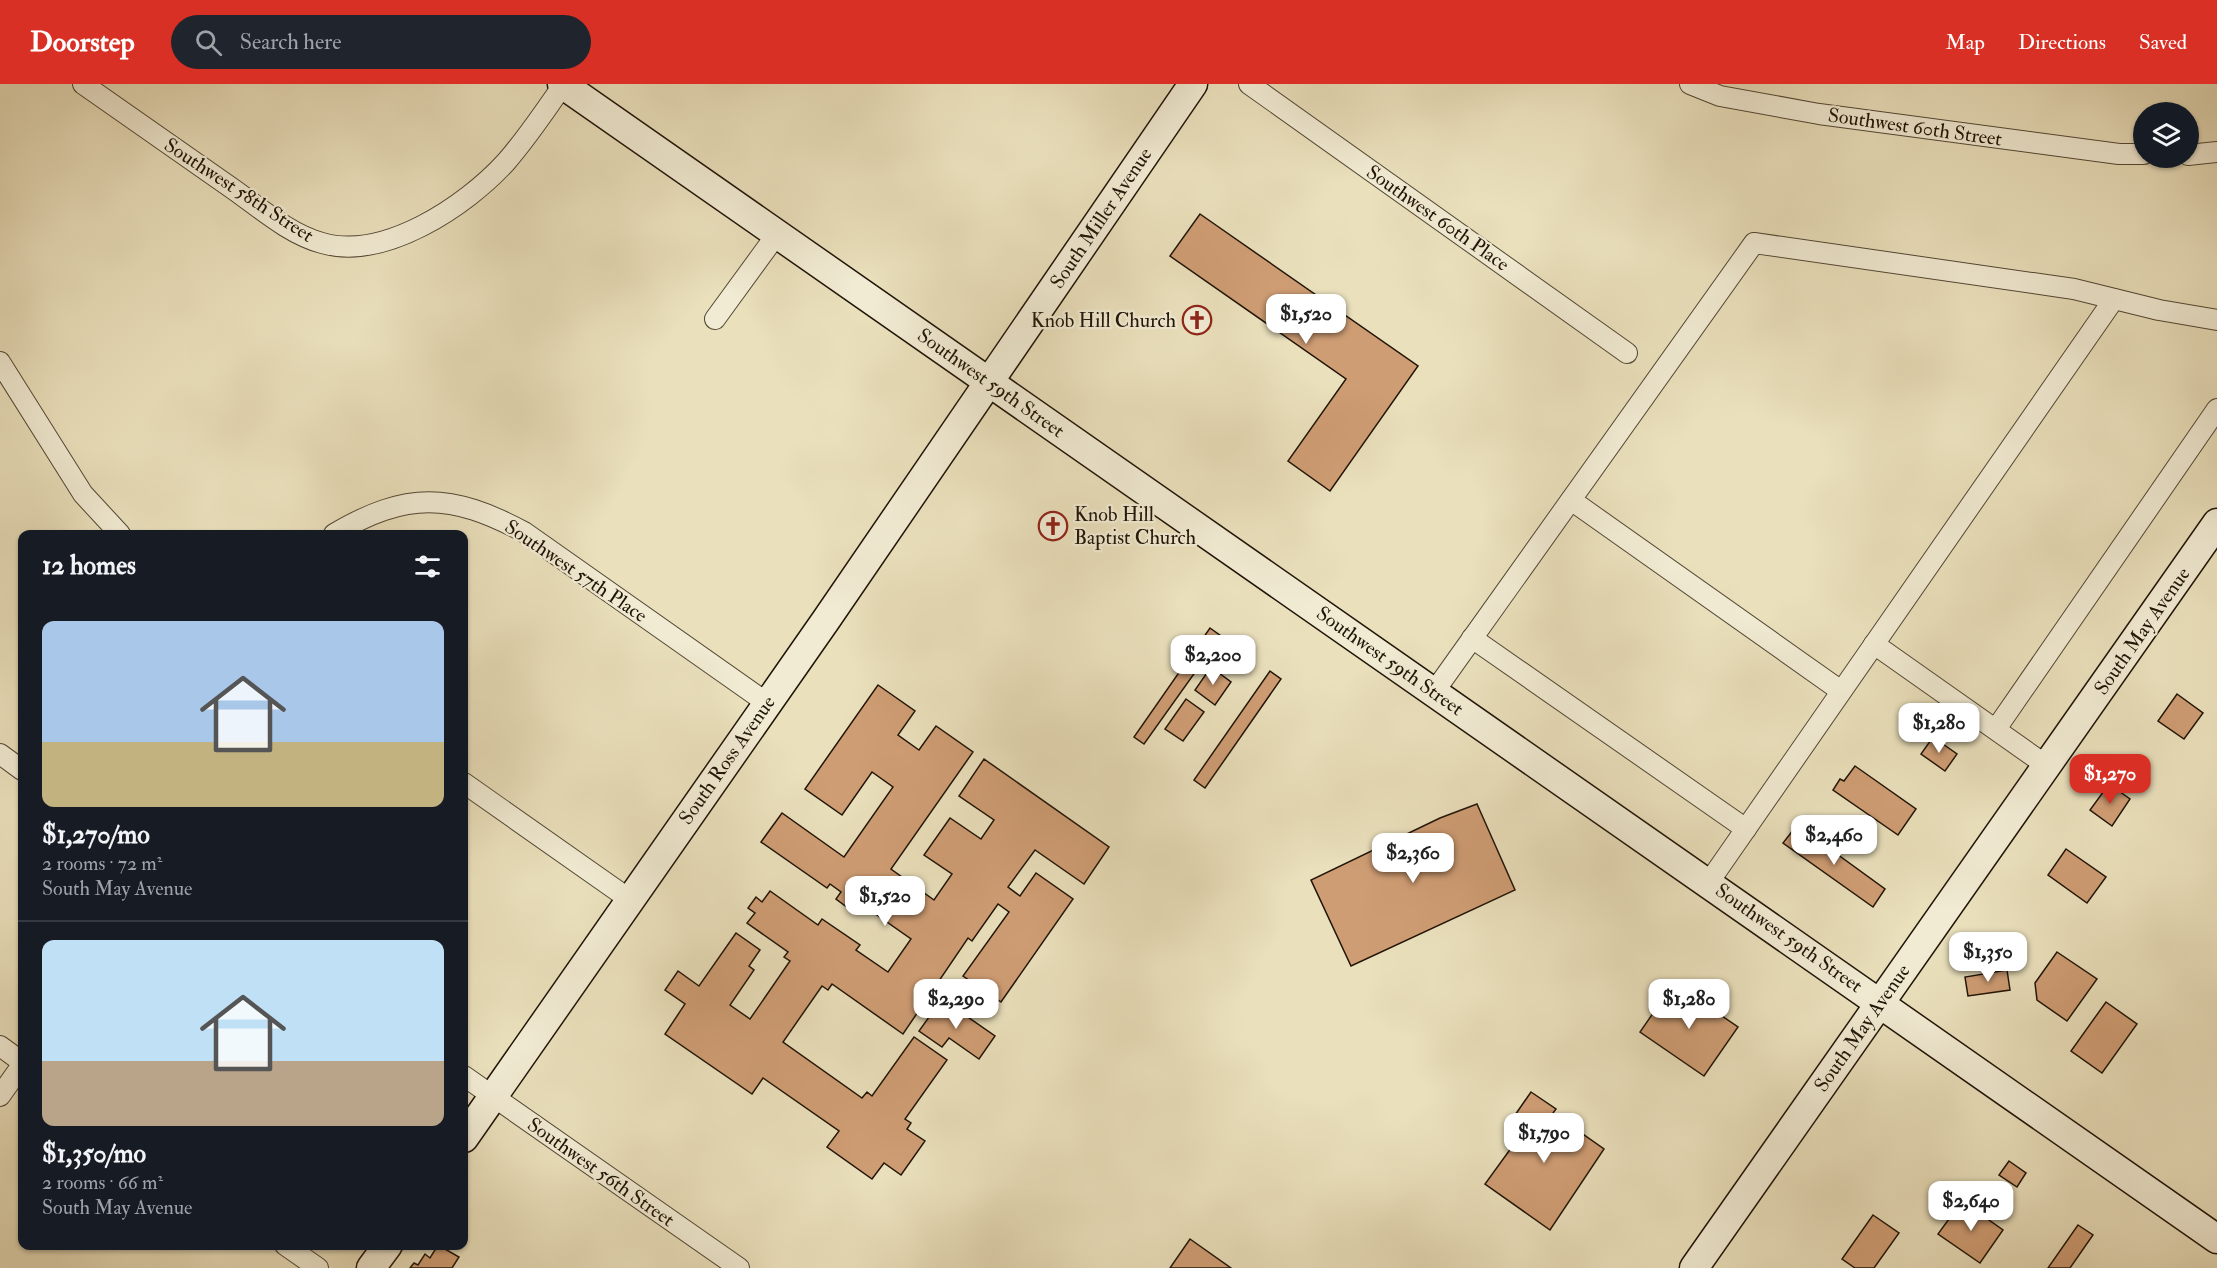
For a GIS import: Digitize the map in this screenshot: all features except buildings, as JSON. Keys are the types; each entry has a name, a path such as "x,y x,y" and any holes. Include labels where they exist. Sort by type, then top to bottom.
{"main road":[{"name":"South Miller Avenue","path":"989,382 1193,84"},
{"name":"Southwest 59th Street","path":"562,85 2217,1239"},
{"name":"South Ross Avenue","path":"468,1132 989,382"},
{"name":"South May Avenue","path":"1694,1268 2217,524"},
{"path":"371,1268 384,1250"}],"street":[{"name":"Southwest 58th Street","path":"83,84 282,223 320,243 350,247 364,247 396,237 438,216 476,190 519,146 562,85"},
{"name":"Southwest 60th Place","path":"1249,84 1627,353"},
{"name":"Southwest 60th Street","path":"1690,84 1720,96 1819,114 2133,154"},
{"path":"2199,154 2217,152"},
{"path":"715,319 777,234"},
{"path":"1434,692 1754,243 2074,289 2159,310 2217,320"},
{"path":"1708,882 2114,298"},
{"path":"0,362 14,379 83,494 116,530"},
{"path":"1996,729 2217,409"},
{"path":"1571,500 1841,691"},
{"name":"Southwest 57th Place","path":"342,530 383,509 410,502 437,502 466,507 493,516 524,532 767,703"},
{"path":"1472,638 1746,828"},
{"path":"1874,644 2047,766"},
{"path":"0,754 18,767"},
{"path":"468,786 629,899"},
{"path":"0,1046 18,1060"},
{"path":"0,1096 18,1069"},
{"name":"Southwest 56th Street","path":"468,1079 739,1268"},
{"path":"292,1250 318,1268"}],"place":[{"name":"Knob Hill Church","path":"1197,320"},
{"name":"Knob Hill Baptist Church","path":"1053,526"}]}
